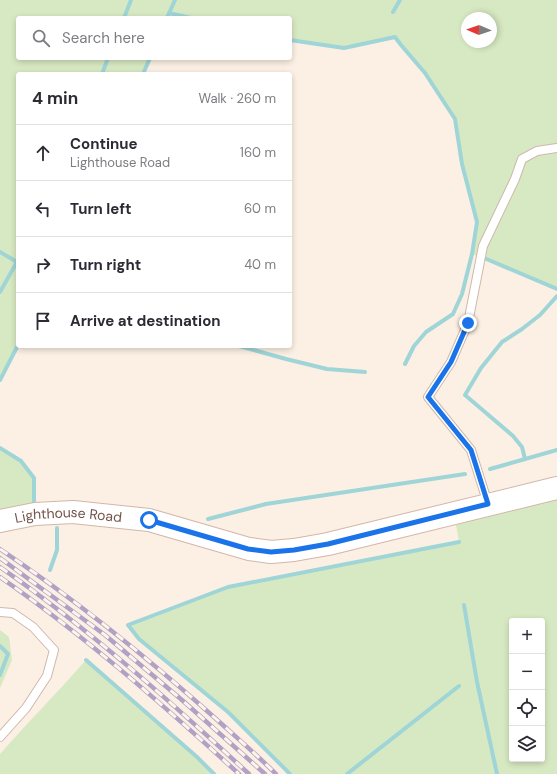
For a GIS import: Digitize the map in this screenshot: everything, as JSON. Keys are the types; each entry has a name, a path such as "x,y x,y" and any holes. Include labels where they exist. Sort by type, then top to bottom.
{"main road":[{"name":"Lighthouse Road","path":"0,521 35,514 73,512 149,520 248,549 271,552 294,550 328,544 557,488"}],"lane":[{"path":"488,504 471,450 428,397 451,362 468,323 484,246 515,179 522,159 537,151 557,148"},
{"path":"0,612 13,613 33,627 54,650 47,676 26,708 0,737"}],"green space":[{"path":"0,0 557,0 557,289 472,254 477,222 462,164 455,119 425,73 395,37 344,48 292,40 292,16 182,16 169,13 168,16 16,16 16,60 149,60 144,72 16,72 16,348 0,380"},
{"path":"0,448 21,461 34,478 34,504 16,506 0,511"},
{"path":"557,498 557,774 290,774 228,712 139,639 128,625 228,587 459,542 456,525"},
{"path":"0,630 9,637 12,660 0,688"},
{"path":"86,660 197,757 214,774 0,774 0,754"}],"waterway":[{"path":"125,16 131,0"},
{"path":"168,16 175,0"},
{"path":"393,12 400,0"},
{"path":"169,13 182,16"},
{"path":"292,40 344,48 395,37 425,73 455,119 462,164 477,222 472,254 462,294 453,314 426,332 414,346 405,364"},
{"path":"103,72 107,60"},
{"path":"144,72 149,60"},
{"path":"0,252 16,261"},
{"path":"484,258 557,289"},
{"path":"0,292 16,264"},
{"path":"525,459 522,447 513,436 465,395 481,368 502,342 540,315 557,296"},
{"path":"0,380 16,348"},
{"path":"246,348 327,369 365,372"},
{"path":"0,448 21,461 34,478 34,504"},
{"path":"490,469 557,450"},
{"path":"208,519 266,504 465,474"},
{"path":"50,570 57,550 57,528"},
{"path":"290,774 228,712 139,639 128,625 228,587 459,542"},
{"path":"464,605 477,682 497,774"},
{"path":"0,646 8,654 0,675"},
{"path":"86,660 197,757 214,774"},
{"path":"347,774 459,686"}],"railway":[{"path":"0,549 56,588 137,651 189,695 276,774"},
{"path":"0,558 105,635 182,700 265,774"},
{"path":"0,567 97,640 249,774"},
{"path":"0,577 93,647 239,774"}],"route":[{"path":"149,520 248,549 271,552 294,550 328,544 488,504 471,450 428,397 451,362 468,323"}]}
